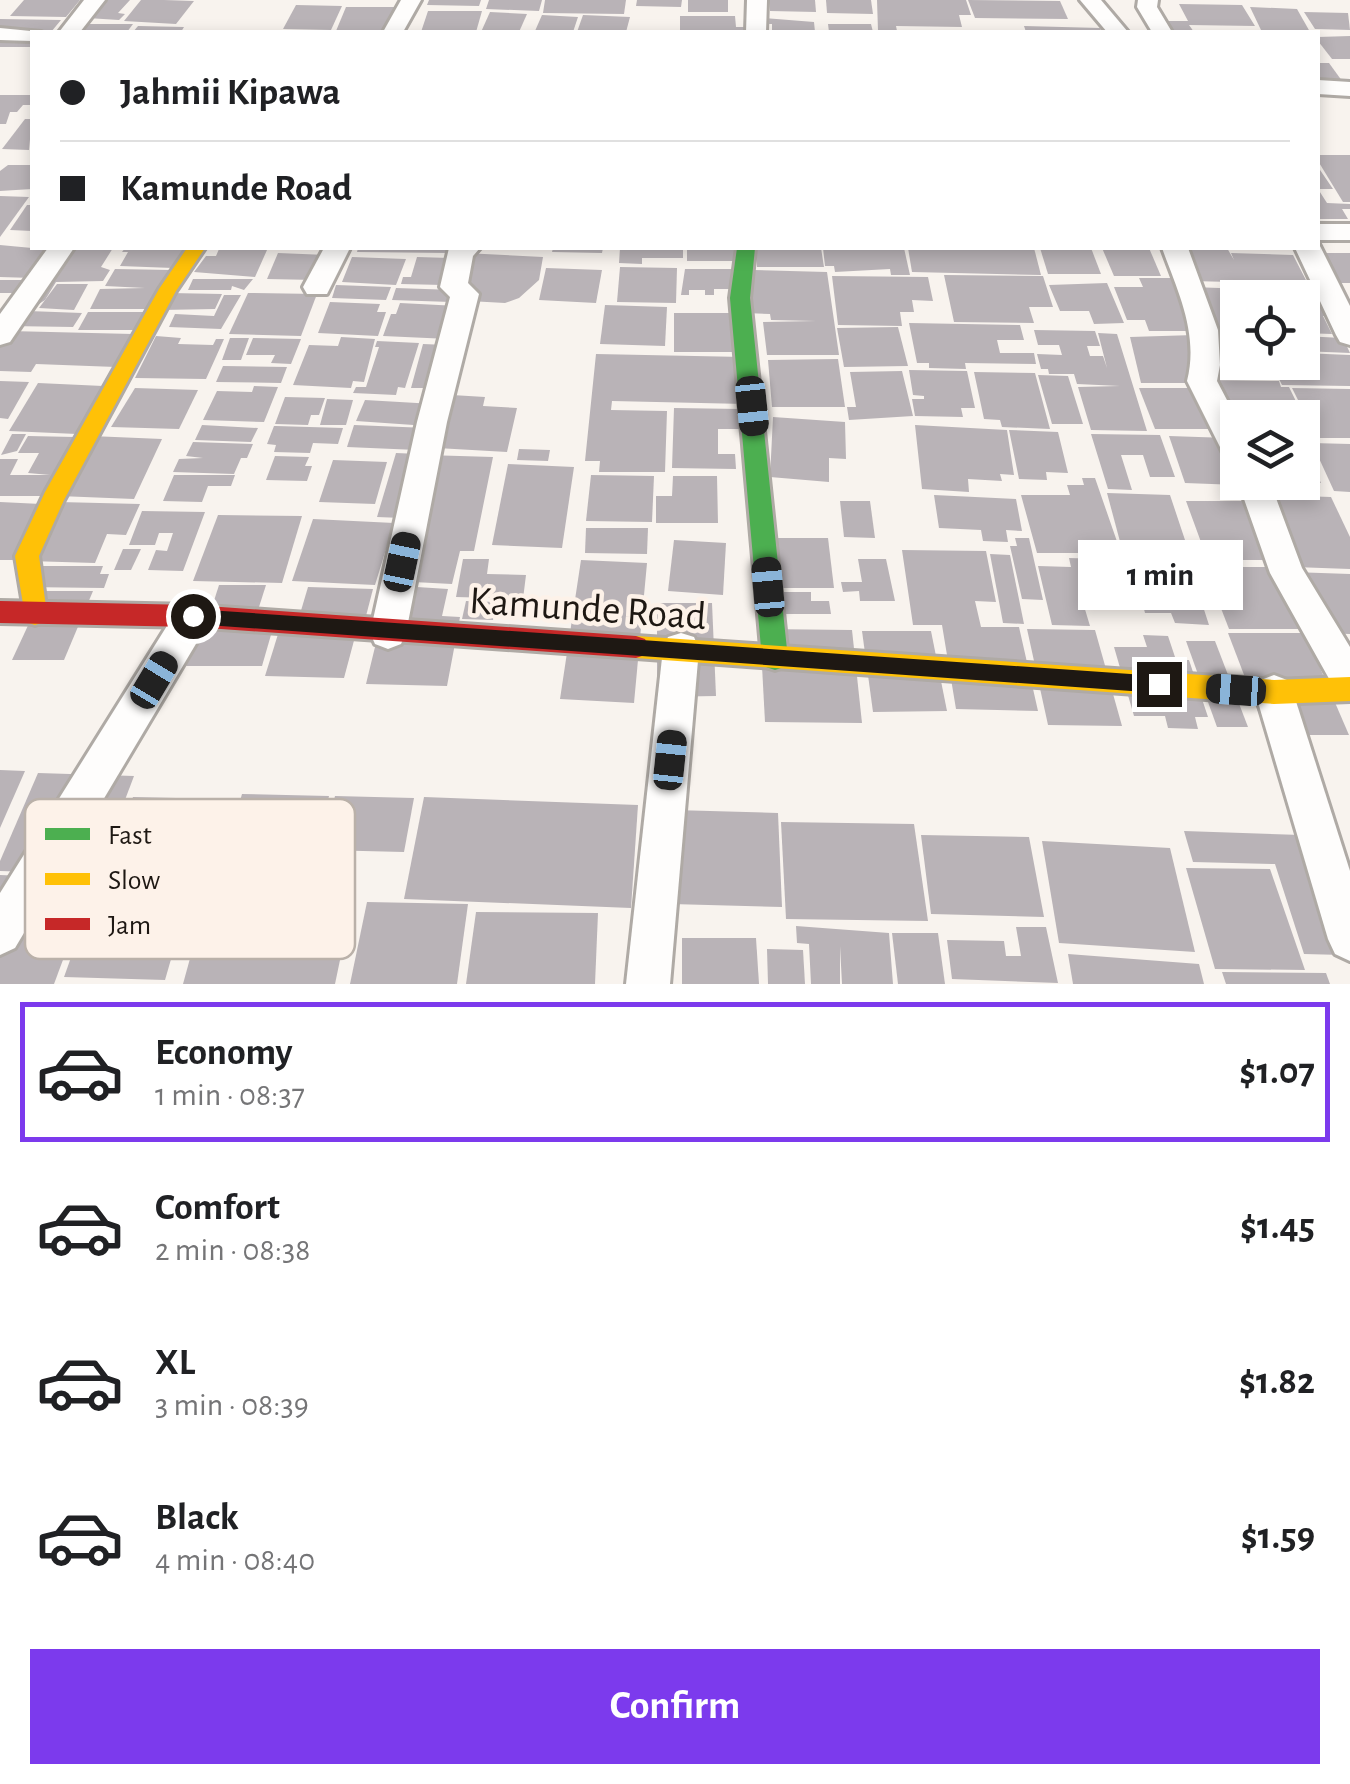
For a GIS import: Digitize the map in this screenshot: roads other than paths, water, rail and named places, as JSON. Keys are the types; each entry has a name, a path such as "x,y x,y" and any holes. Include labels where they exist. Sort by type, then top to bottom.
{"street":[{"path":"71,30 94,0"},
{"path":"394,30 411,0"},
{"path":"756,30 757,0"},
{"path":"1090,0 1116,30"},
{"path":"1148,0 1147,7 1161,30"},
{"path":"1,35 30,35"},
{"path":"1320,87 1350,88"},
{"path":"1320,232 1350,232"},
{"path":"0,335 59,250"},
{"path":"36,614 27,556 53,498 168,289 195,250"},
{"path":"316,286 336,250"},
{"path":"388,632 432,422 465,294 454,286 462,250"},
{"path":"746,250 740,298 774,659"},
{"path":"1176,250 1199,312 1207,366 1202,381 1220,416"},
{"path":"1309,250 1350,335"},
{"path":"1260,500 1287,574 1350,681"},
{"name":"Kamunde Road","path":"0,612 193,616 1274,692 1350,690"},
{"path":"82,799 193,616"},
{"path":"648,984 681,648"},
{"path":"1274,692 1350,938"},
{"path":"0,933 25,892"}]}
